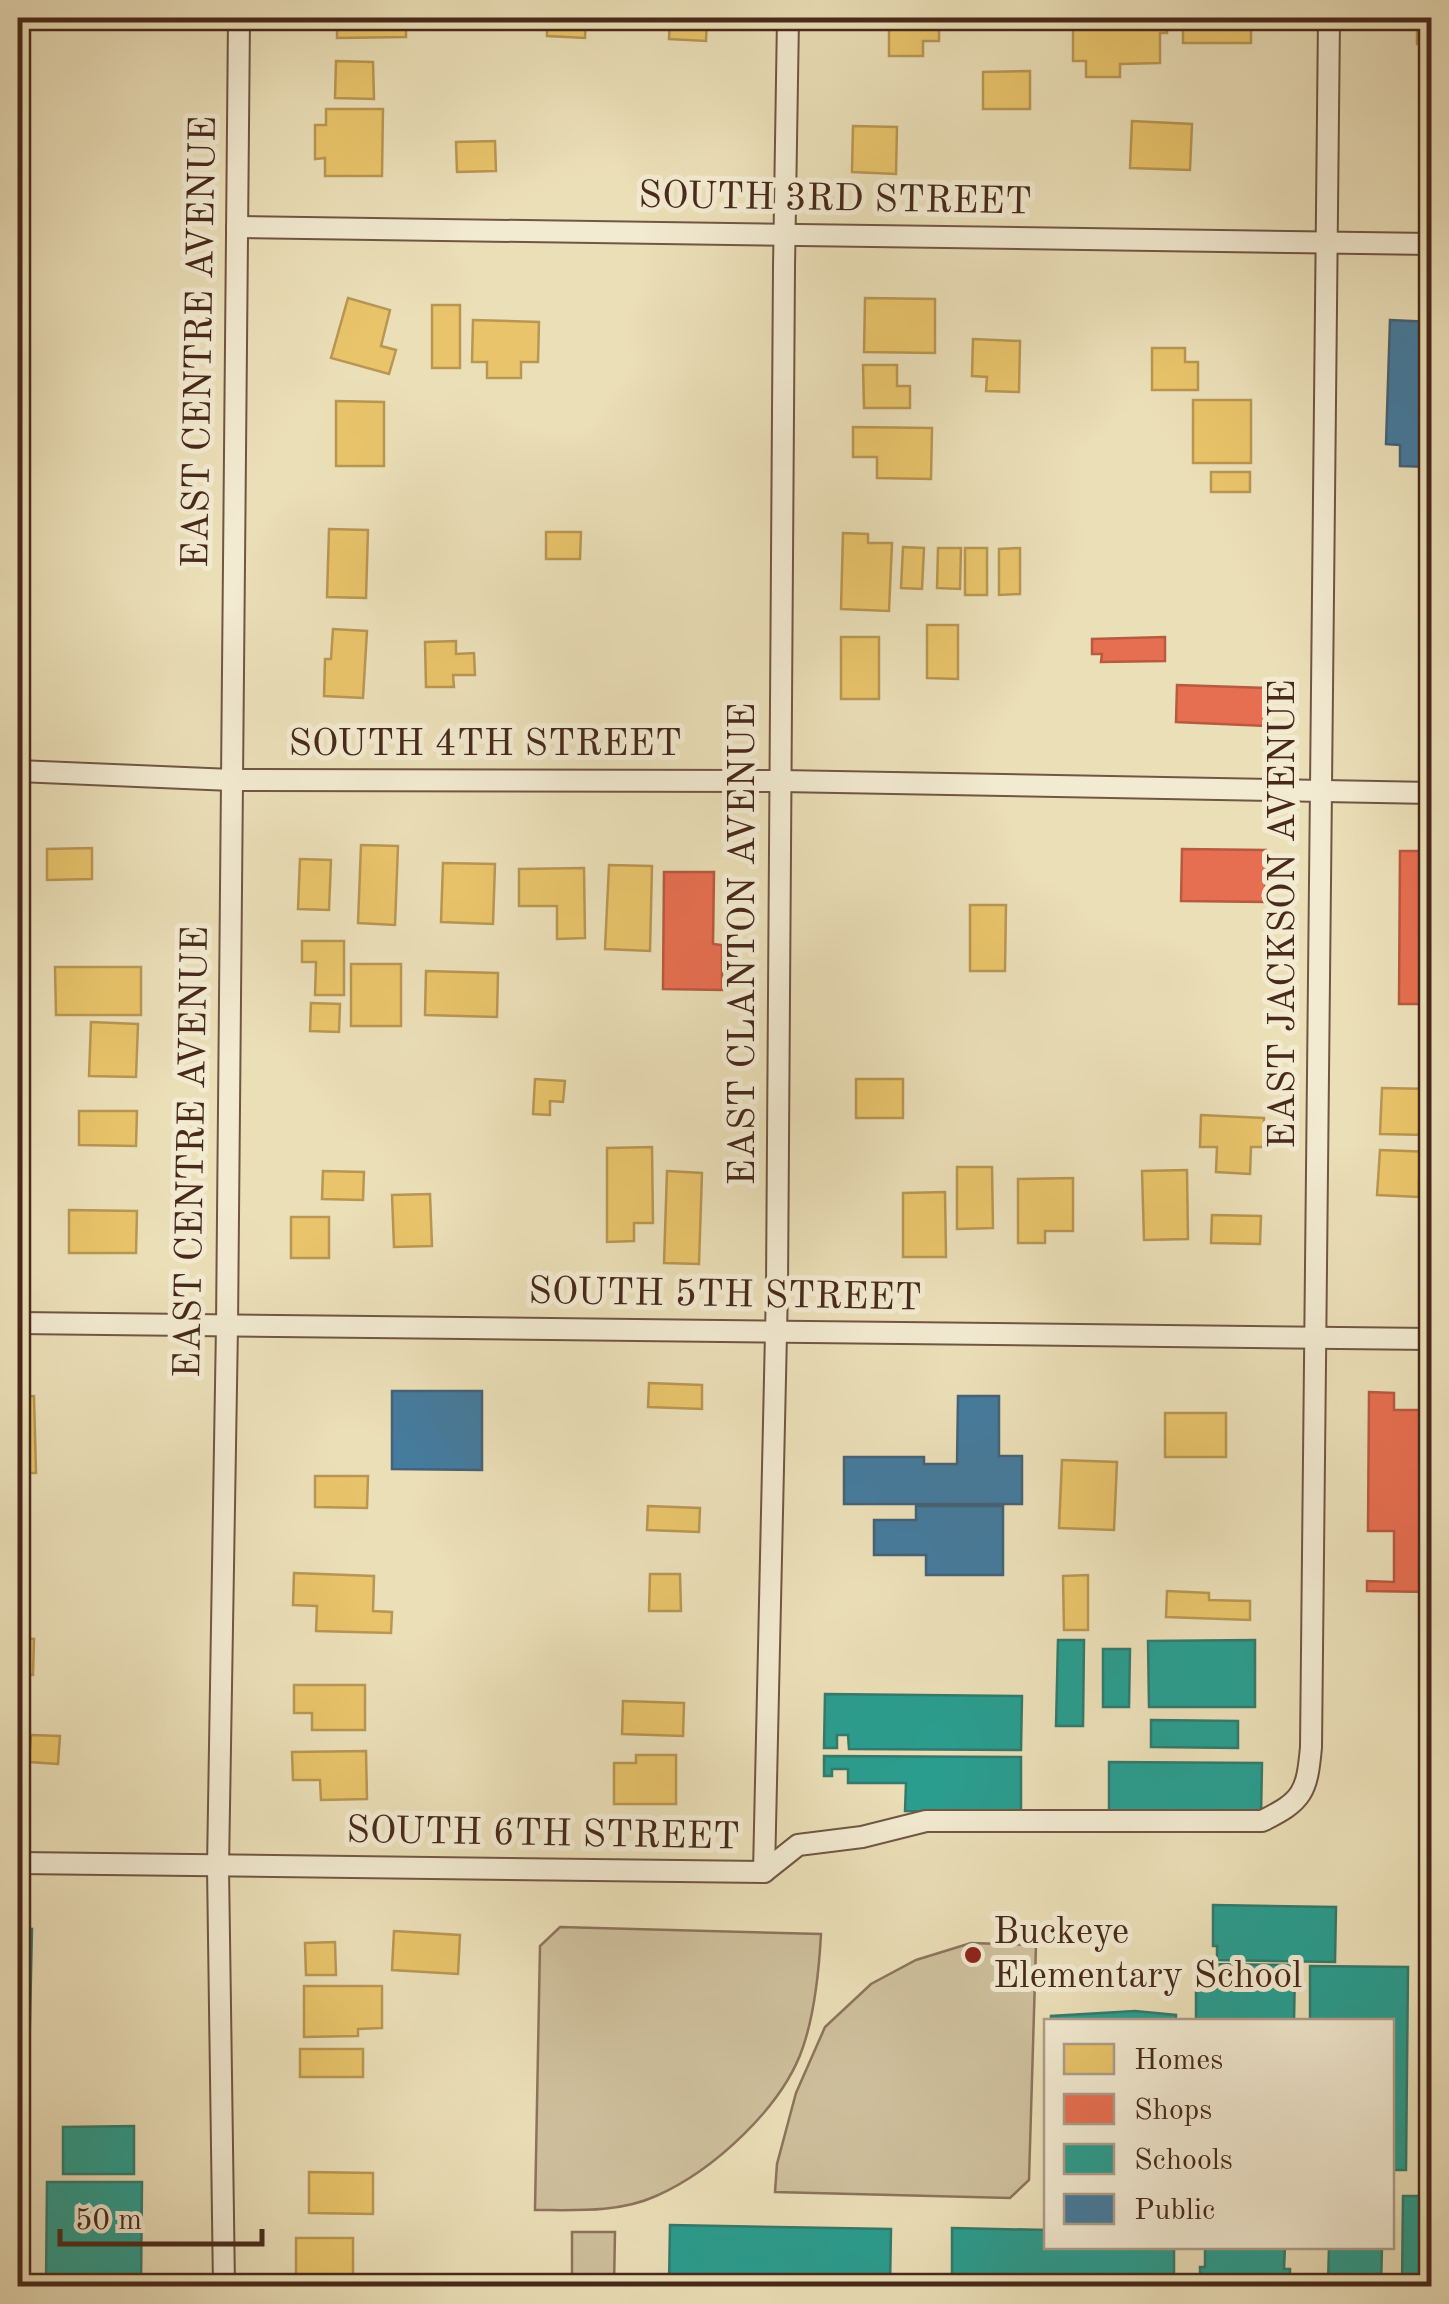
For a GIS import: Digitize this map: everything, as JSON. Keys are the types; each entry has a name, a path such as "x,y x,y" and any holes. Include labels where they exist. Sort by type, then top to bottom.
{"street":[{"name":"EAST CENTRE AVENUE","path":"224,2286 218,1867 240,18"},
{"name":"EAST CLANTON AVENUE","path":"764,1872 777,1332 788,18"},
{"name":"EAST JACKSON AVENUE","path":"1292,1807 1308,1778 1312,1746 1328,18"},
{"name":"SOUTH 3RD STREET","path":"238,227 1432,244"},
{"name":"SOUTH 4TH STREET","path":"18,772 232,780 780,780 1432,793"},
{"name":"SOUTH 5TH STREET","path":"18,1323 1432,1339"},
{"name":"SOUTH 6TH STREET","path":"18,1863 764,1872 798,1844 862,1837 926,1821 1262,1822 1292,1807"}],"shaded area":[{"path":"560,1927 821,1934 807,2034 780,2092 722,2154 678,2185 642,2201 596,2209 535,2210 540,1946"},
{"path":"971,1943 1036,1945 1029,2180 1010,2198 775,2192 777,2164 796,2093 825,2027 871,1984 916,1960"},
{"path":"572,2232 615,2232 614,2286 572,2286"}],"building: Homes":[{"path":"321,18 406,18 406,37 337,38 337,20"},
{"path":"547,18 586,18 585,38 547,36"},
{"path":"670,18 707,18 706,41 669,39"},
{"path":"917,18 939,18 939,41 923,41 923,56 889,56 889,25 917,25"},
{"path":"1073,18 1167,18 1167,33 1160,33 1160,63 1120,64 1120,77 1086,77 1086,61 1073,61"},
{"path":"1183,18 1251,18 1251,43 1183,43"},
{"path":"1417,18 1432,18 1432,44 1417,44"},
{"path":"336,61 373,62 374,99 335,98"},
{"path":"1030,71 1030,109 983,109 983,72"},
{"path":"326,109 383,109 382,176 325,176 325,158 315,159 315,125 326,125"},
{"path":"1132,121 1192,124 1190,170 1130,168"},
{"path":"853,126 897,127 896,174 852,172"},
{"path":"495,141 496,171 457,172 456,142"},
{"path":"348,298 390,310 381,346 396,350 389,374 331,358"},
{"path":"865,298 935,299 935,353 864,352"},
{"path":"432,305 460,305 460,368 432,368"},
{"path":"473,320 539,322 538,362 521,362 521,378 487,378 487,362 472,362"},
{"path":"973,339 1020,341 1019,392 986,391 987,377 972,376"},
{"path":"1152,348 1185,348 1185,362 1198,362 1198,390 1152,390"},
{"path":"863,365 897,365 897,386 910,386 910,408 864,408"},
{"path":"1193,400 1251,400 1251,463 1193,463"},
{"path":"336,401 384,402 384,466 336,466"},
{"path":"853,427 932,428 931,479 877,478 877,457 853,457"},
{"path":"1211,472 1250,472 1250,492 1211,492"},
{"path":"329,529 368,530 366,598 327,597"},
{"path":"546,532 581,532 580,559 546,559"},
{"path":"843,533 868,534 868,543 892,543 889,611 841,609"},
{"path":"903,547 924,548 922,589 901,588"},
{"path":"938,548 961,548 960,589 937,588"},
{"path":"965,548 987,548 987,595 965,595"},
{"path":"1020,548 1020,594 999,595 999,549"},
{"path":"927,625 958,625 958,679 927,678"},
{"path":"333,629 367,631 363,698 324,696 325,659 331,659"},
{"path":"841,637 879,637 879,699 841,699"},
{"path":"456,641 456,654 474,653 475,675 453,675 454,687 426,687 425,642"},
{"path":"361,845 398,846 395,925 358,923"},
{"path":"92,848 92,879 47,880 47,849"},
{"path":"300,859 331,860 329,910 298,909"},
{"path":"443,863 495,864 493,924 441,922"},
{"path":"609,865 652,866 650,951 605,949"},
{"path":"584,868 585,938 557,939 557,906 519,906 519,869"},
{"path":"970,905 1006,905 1005,971 970,971"},
{"path":"302,941 344,941 344,995 315,995 316,962 302,962"},
{"path":"351,964 401,964 401,1026 351,1026"},
{"path":"55,967 141,967 141,1015 56,1015"},
{"path":"426,971 498,973 497,1017 425,1015"},
{"path":"311,1003 340,1004 339,1032 310,1031"},
{"path":"91,1022 138,1024 136,1077 89,1076"},
{"path":"535,1079 565,1081 563,1102 550,1101 550,1115 533,1114"},
{"path":"856,1079 903,1079 903,1118 856,1118"},
{"path":"1382,1088 1432,1089 1432,1119 1425,1119 1425,1135 1380,1134"},
{"path":"79,1111 137,1111 136,1146 79,1145"},
{"path":"1201,1115 1264,1118 1263,1147 1251,1147 1250,1174 1216,1172 1217,1147 1200,1147"},
{"path":"652,1147 653,1223 634,1223 634,1241 607,1242 607,1148"},
{"path":"1380,1150 1432,1152 1432,1181 1419,1180 1419,1197 1377,1195"},
{"path":"957,1167 992,1167 993,1228 957,1229"},
{"path":"1187,1170 1188,1239 1144,1240 1142,1171"},
{"path":"323,1171 364,1172 363,1200 322,1199"},
{"path":"667,1171 702,1173 699,1264 664,1263"},
{"path":"1073,1178 1073,1231 1045,1231 1045,1243 1018,1243 1018,1179"},
{"path":"945,1192 946,1257 903,1257 903,1193"},
{"path":"430,1194 432,1246 394,1247 392,1195"},
{"path":"69,1210 137,1211 136,1253 69,1253"},
{"path":"1212,1215 1261,1216 1260,1244 1211,1243"},
{"path":"291,1217 329,1217 329,1258 291,1258"},
{"path":"649,1383 702,1385 702,1409 648,1407"},
{"path":"34,1396 36,1473 18,1473 18,1397"},
{"path":"1165,1413 1226,1413 1226,1457 1165,1457"},
{"path":"1062,1460 1117,1462 1114,1530 1059,1528"},
{"path":"315,1476 368,1476 367,1508 315,1507"},
{"path":"648,1506 700,1508 699,1532 647,1530"},
{"path":"294,1573 374,1576 373,1611 392,1612 391,1633 316,1631 317,1606 293,1605"},
{"path":"650,1574 680,1574 681,1611 649,1611"},
{"path":"1088,1575 1088,1630 1064,1630 1063,1576"},
{"path":"1167,1591 1209,1593 1209,1600 1250,1601 1250,1620 1166,1617"},
{"path":"18,1638 34,1639 33,1675 18,1674"},
{"path":"294,1685 365,1685 365,1730 312,1730 312,1713 294,1713"},
{"path":"623,1701 684,1703 683,1736 622,1734"},
{"path":"31,1735 60,1736 58,1764 29,1762"},
{"path":"366,1751 367,1799 321,1800 320,1780 293,1780 292,1752"},
{"path":"636,1755 676,1755 676,1804 614,1804 614,1763 636,1763"},
{"path":"394,1931 460,1935 458,1974 392,1970"},
{"path":"335,1942 336,1975 306,1975 305,1943"},
{"path":"304,1986 382,1986 382,2028 358,2029 358,2036 304,2037"},
{"path":"300,2049 363,2049 363,2077 300,2077"},
{"path":"309,2172 373,2173 373,2214 309,2213"},
{"path":"296,2238 353,2238 353,2285 296,2285"}],"building: Shops":[{"path":"1165,637 1165,661 1101,662 1102,654 1092,654 1092,639"},
{"path":"1177,685 1267,688 1266,726 1176,722"},
{"path":"1182,849 1266,850 1265,902 1181,901"},
{"path":"1400,851 1432,851 1432,1004 1399,1004"},
{"path":"664,872 714,872 713,944 722,945 722,990 663,989"},
{"path":"1369,1392 1394,1393 1394,1410 1420,1410 1420,1403 1429,1403 1428,1592 1367,1591 1367,1581 1394,1582 1394,1531 1368,1531"}],"building: Schools":[{"path":"1426,1631 1432,1631 1432,1804 1422,1804"},
{"path":"1058,1640 1084,1640 1083,1726 1056,1726"},
{"path":"1255,1640 1255,1707 1149,1707 1148,1641"},
{"path":"1103,1649 1130,1649 1129,1707 1103,1707"},
{"path":"825,1694 1022,1696 1021,1750 849,1749 848,1735 837,1735 837,1748 824,1748"},
{"path":"1151,1720 1238,1721 1238,1748 1151,1747"},
{"path":"824,1756 1021,1757 1021,1812 905,1811 906,1783 848,1783 848,1769 832,1769 832,1776 824,1776"},
{"path":"1109,1762 1262,1763 1261,1817 1109,1816"},
{"path":"1213,1905 1336,1907 1335,1962 1217,1960"},
{"path":"18,1928 32,1929 25,2251 18,2250"},
{"path":"1196,1964 1295,1965 1294,2019 1196,2019"},
{"path":"1310,1966 1408,1967 1406,2170 1394,2170 1394,2019 1310,2019"},
{"path":"1135,2011 1176,2015 1176,2019 1051,2019"},
{"path":"134,2126 134,2174 63,2174 63,2127"},
{"path":"47,2182 142,2182 141,2286 46,2286"},
{"path":"1403,2196 1432,2196 1432,2286 1402,2286"},
{"path":"670,2225 891,2229 890,2286 669,2286"},
{"path":"952,2228 1044,2230 1044,2249 1174,2249 1174,2286 952,2286"},
{"path":"1205,2249 1285,2249 1284,2269 1290,2269 1290,2286 1200,2286 1200,2267 1205,2267"},
{"path":"1329,2249 1382,2249 1381,2286 1328,2286"}],"building: Public":[{"path":"1390,320 1432,322 1432,467 1400,466 1400,445 1386,444"},
{"path":"392,1391 482,1391 482,1470 392,1469"},
{"path":"958,1396 999,1396 999,1456 1022,1456 1022,1504 844,1504 844,1457 924,1457 924,1464 957,1464"},
{"path":"916,1506 1003,1506 1003,1575 926,1575 926,1555 874,1555 874,1520 916,1520"}],"place":[{"name":"Buckeye Elementary School","path":"973,1955"}]}
